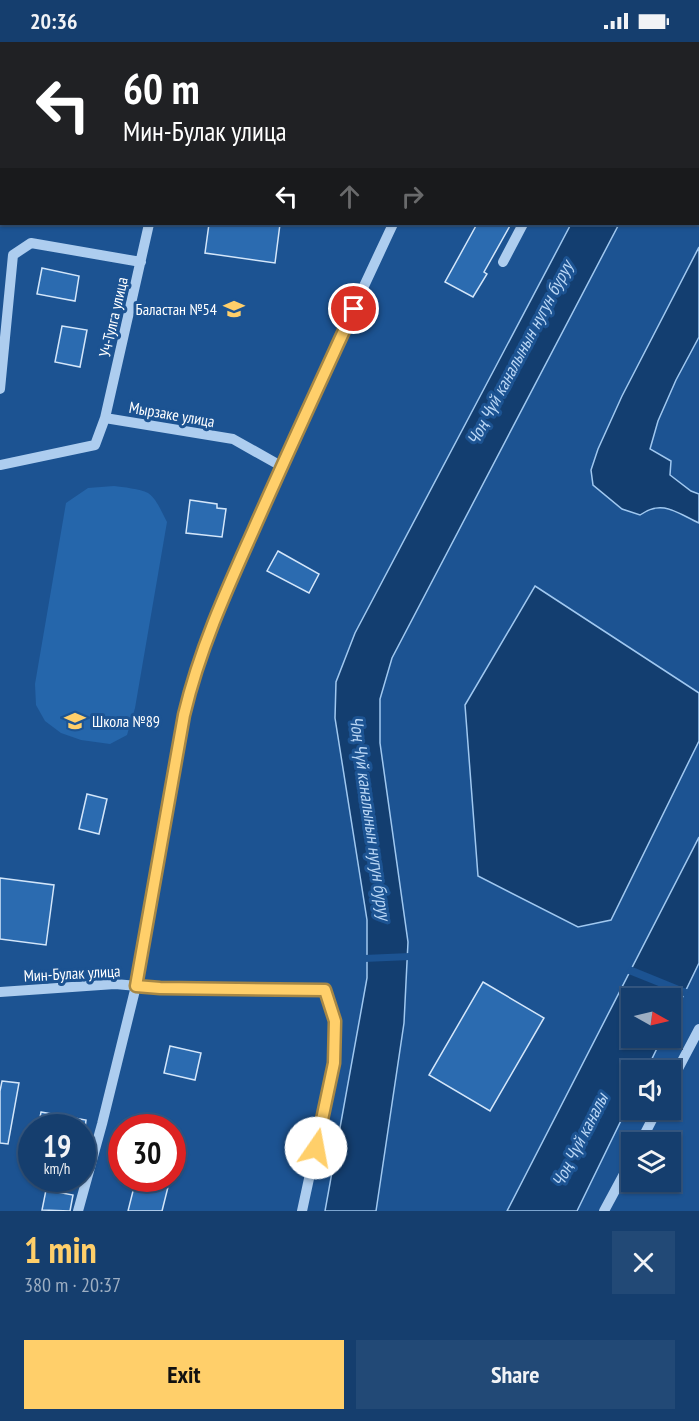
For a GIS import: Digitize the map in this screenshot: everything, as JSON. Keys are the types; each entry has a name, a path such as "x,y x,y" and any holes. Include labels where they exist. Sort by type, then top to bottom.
{"street":[{"name":"Уч-Тулга улица","path":"105,418 149,225"},
{"path":"78,1211 136,986 191,684 226,590 393,225"},
{"path":"503,262 522,225"},
{"path":"0,389 13,255 31,243 141,262"},
{"name":"Мырзаке улица","path":"0,465 95,445 105,418 233,440 281,466"},
{"name":"Мин-Булак улица","path":"0,992 115,984 160,988 325,990 335,1021 334,1063 302,1211"},
{"path":"681,1063 699,1029"},
{"path":"604,1211 621,1179"}],"shaded area":[{"path":"114,486 148,493 157,502 167,522 135,708 127,735 110,744 81,740 61,733 45,721 36,705 35,684 66,503 88,488"}],"water":[{"name":"Чоң Чүй каналынын нугун буруу","path":"570,225 618,225 392,658 380,699 380,743 408,942 404,1023 376,1211 325,1211 367,978 367,920 335,718 336,682 355,633"},
{"path":"699,247 699,337 676,380 658,421 650,449 671,461 670,475 691,491 699,494 699,523 670,509 655,508 640,515 622,509 593,485 591,470 622,396"},
{"path":"535,586 699,693 699,741 611,920 578,927 478,876 465,705"},
{"path":"699,837 699,963 681,1000 681,988 621,988"},
{"name":"Чоң Чүй каналы","path":"621,989 621,1048 657,1048 651,1060 621,1060 621,1120 577,1211 507,1211"}],"pier":[{"path":"410,953 410,960 364,962 364,955"},
{"path":"630,966 689,990 686,997 681,995 681,988 664,988 626,973"}],"building":[{"path":"209,225 280,225 275,263 205,253"},
{"path":"476,225 510,225 484,272 487,274 473,297 445,282"},
{"path":"42,268 79,276 75,301 37,294"},
{"path":"62,326 87,330 80,367 55,362"},
{"path":"190,500 217,504 217,508 226,509 222,537 186,533"},
{"path":"278,551 319,574 309,593 267,571"},
{"path":"87,794 107,799 99,834 79,829"},
{"path":"0,878 54,885 46,945 0,939"},
{"path":"483,982 544,1018 490,1111 429,1075"},
{"path":"170,1046 201,1053 195,1080 164,1073"},
{"path":"2,1081 19,1083 8,1144 0,1143"},
{"path":"46,1192 73,1195 70,1211 42,1210"},
{"path":"133,1192 167,1192 162,1211 128,1211"}],"place":[{"name":"Баластан №54","path":"234,309"},
{"name":"Школа №89","path":"75,721"}],"route":[{"path":"316,1148 334,1063 335,1021 325,990 136,986 191,684 226,590 354,309"}]}
